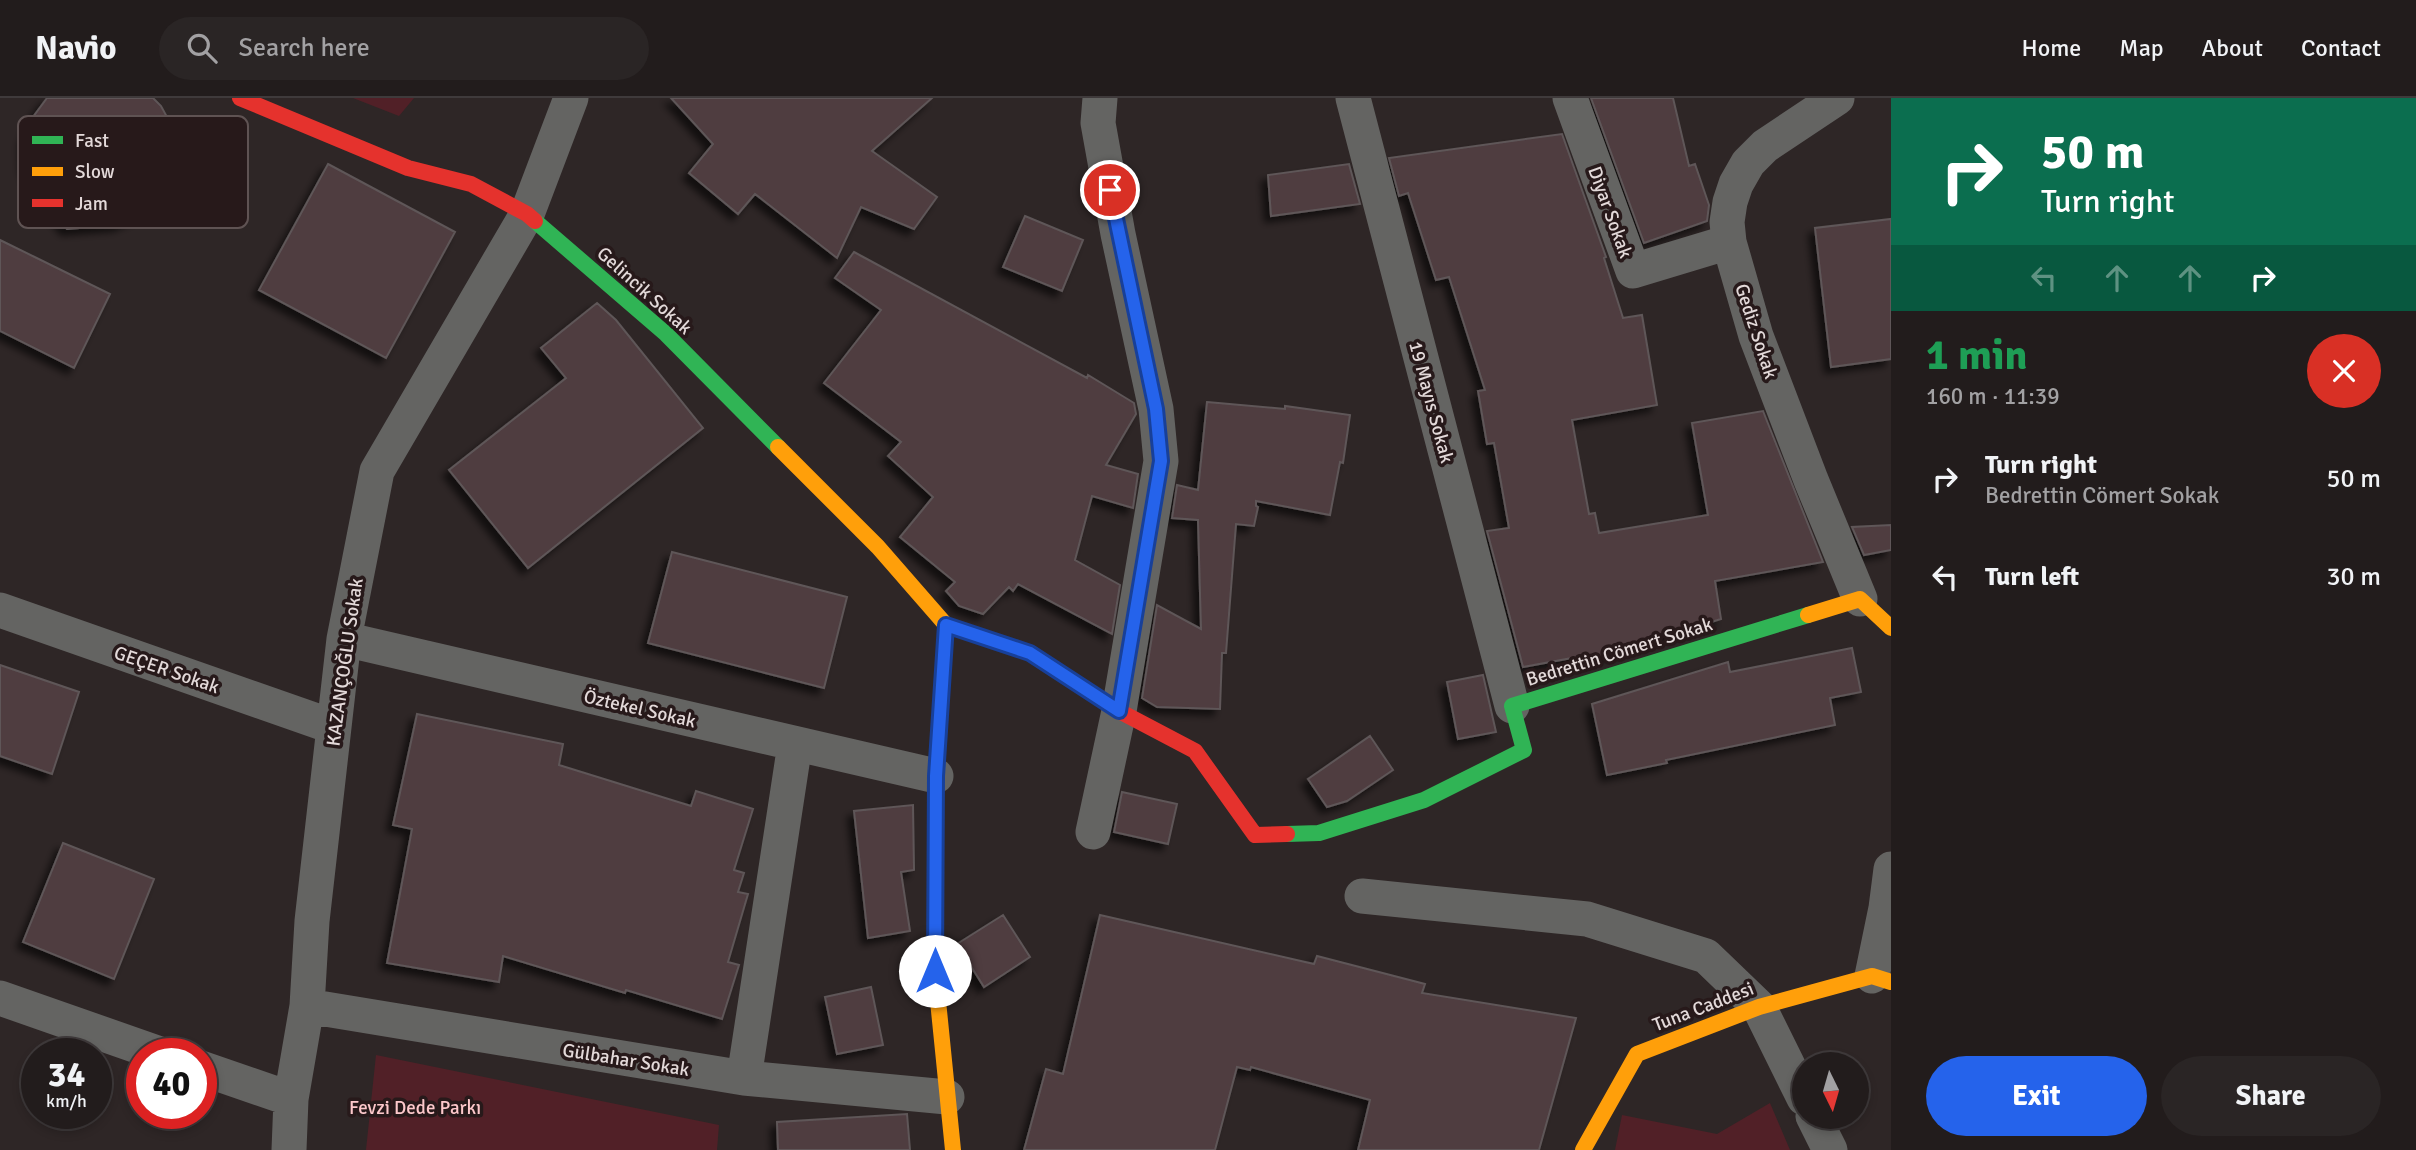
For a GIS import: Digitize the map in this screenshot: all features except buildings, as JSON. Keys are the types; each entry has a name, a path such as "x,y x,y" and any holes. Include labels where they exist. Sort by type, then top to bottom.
{"street":[{"name":"Gelincik Sokak","path":"240,98 408,168 471,184 527,214 666,334 878,547 946,625"},
{"name":"KAZANÇOĞLU Sokak","path":"289,1150 291,1099 307,1006 312,921 344,639 377,471 527,214 571,98"},
{"path":"1093,832 1119,711 1161,461 1156,409 1118,234 1098,123 1100,98"},
{"name":"19 Mayıs Sokak","path":"1353,98 1511,706"},
{"name":"Diyar Sokak","path":"1570,98 1633,271 1729,242"},
{"name":"Gediz Sokak","path":"1837,98 1765,146 1748,163 1736,184 1727,222 1729,242 1756,336 1860,599"},
{"path":"1860,599 1891,628"},
{"name":"Bedrettin Cömert Sokak","path":"946,625 1030,653 1119,711 1195,751 1255,835 1319,833 1424,800 1524,750 1511,706 1860,599"},
{"name":"GEÇER Sokak","path":"0,610 334,727"},
{"path":"946,625 936,776 935,971 953,1150"},
{"name":"Öztekel Sokak","path":"344,639 936,776"},
{"path":"744,1078 795,744"},
{"path":"1881,979 1891,869"},
{"path":"1362,896 1587,919 1706,956 1759,1007 1792,1074"},
{"name":"Tuna Caddesi","path":"1583,1150 1637,1054 1759,1007 1881,979"},
{"path":"0,998 126,1042"},
{"name":"Gülbahar Sokak","path":"307,1006 744,1078 947,1097"},
{"path":"217,1074 291,1099"},
{"path":"1820,1129 1830,1150"}],"green space":[{"path":"353,98 414,98 399,116"},
{"name":"Fevzi Dede Parkı","path":"376,1055 719,1125 717,1150 366,1150"},
{"path":"1770,1103 1790,1150 1615,1150 1622,1115 1717,1134"}],"traffic: fast":[{"path":"535,221 666,334 778,447"},
{"path":"1287,834 1319,833 1424,800 1524,750 1512,706 1808,615"}],"traffic: slow":[{"path":"778,447 878,547 946,625"},
{"path":"1808,615 1860,599 1891,628"},
{"path":"946,625 936,776 935,971 953,1150"},
{"path":"1583,1150 1637,1054 1759,1007 1872,976 1891,982"}],"traffic: jam":[{"path":"240,98 408,168 471,184 535,221"},
{"path":"946,625 1030,653 1119,711 1195,751 1255,835 1287,834"}],"route":[{"path":"935,971 936,776 946,625 1030,653 1119,711 1161,461 1156,409 1110,190"}]}
